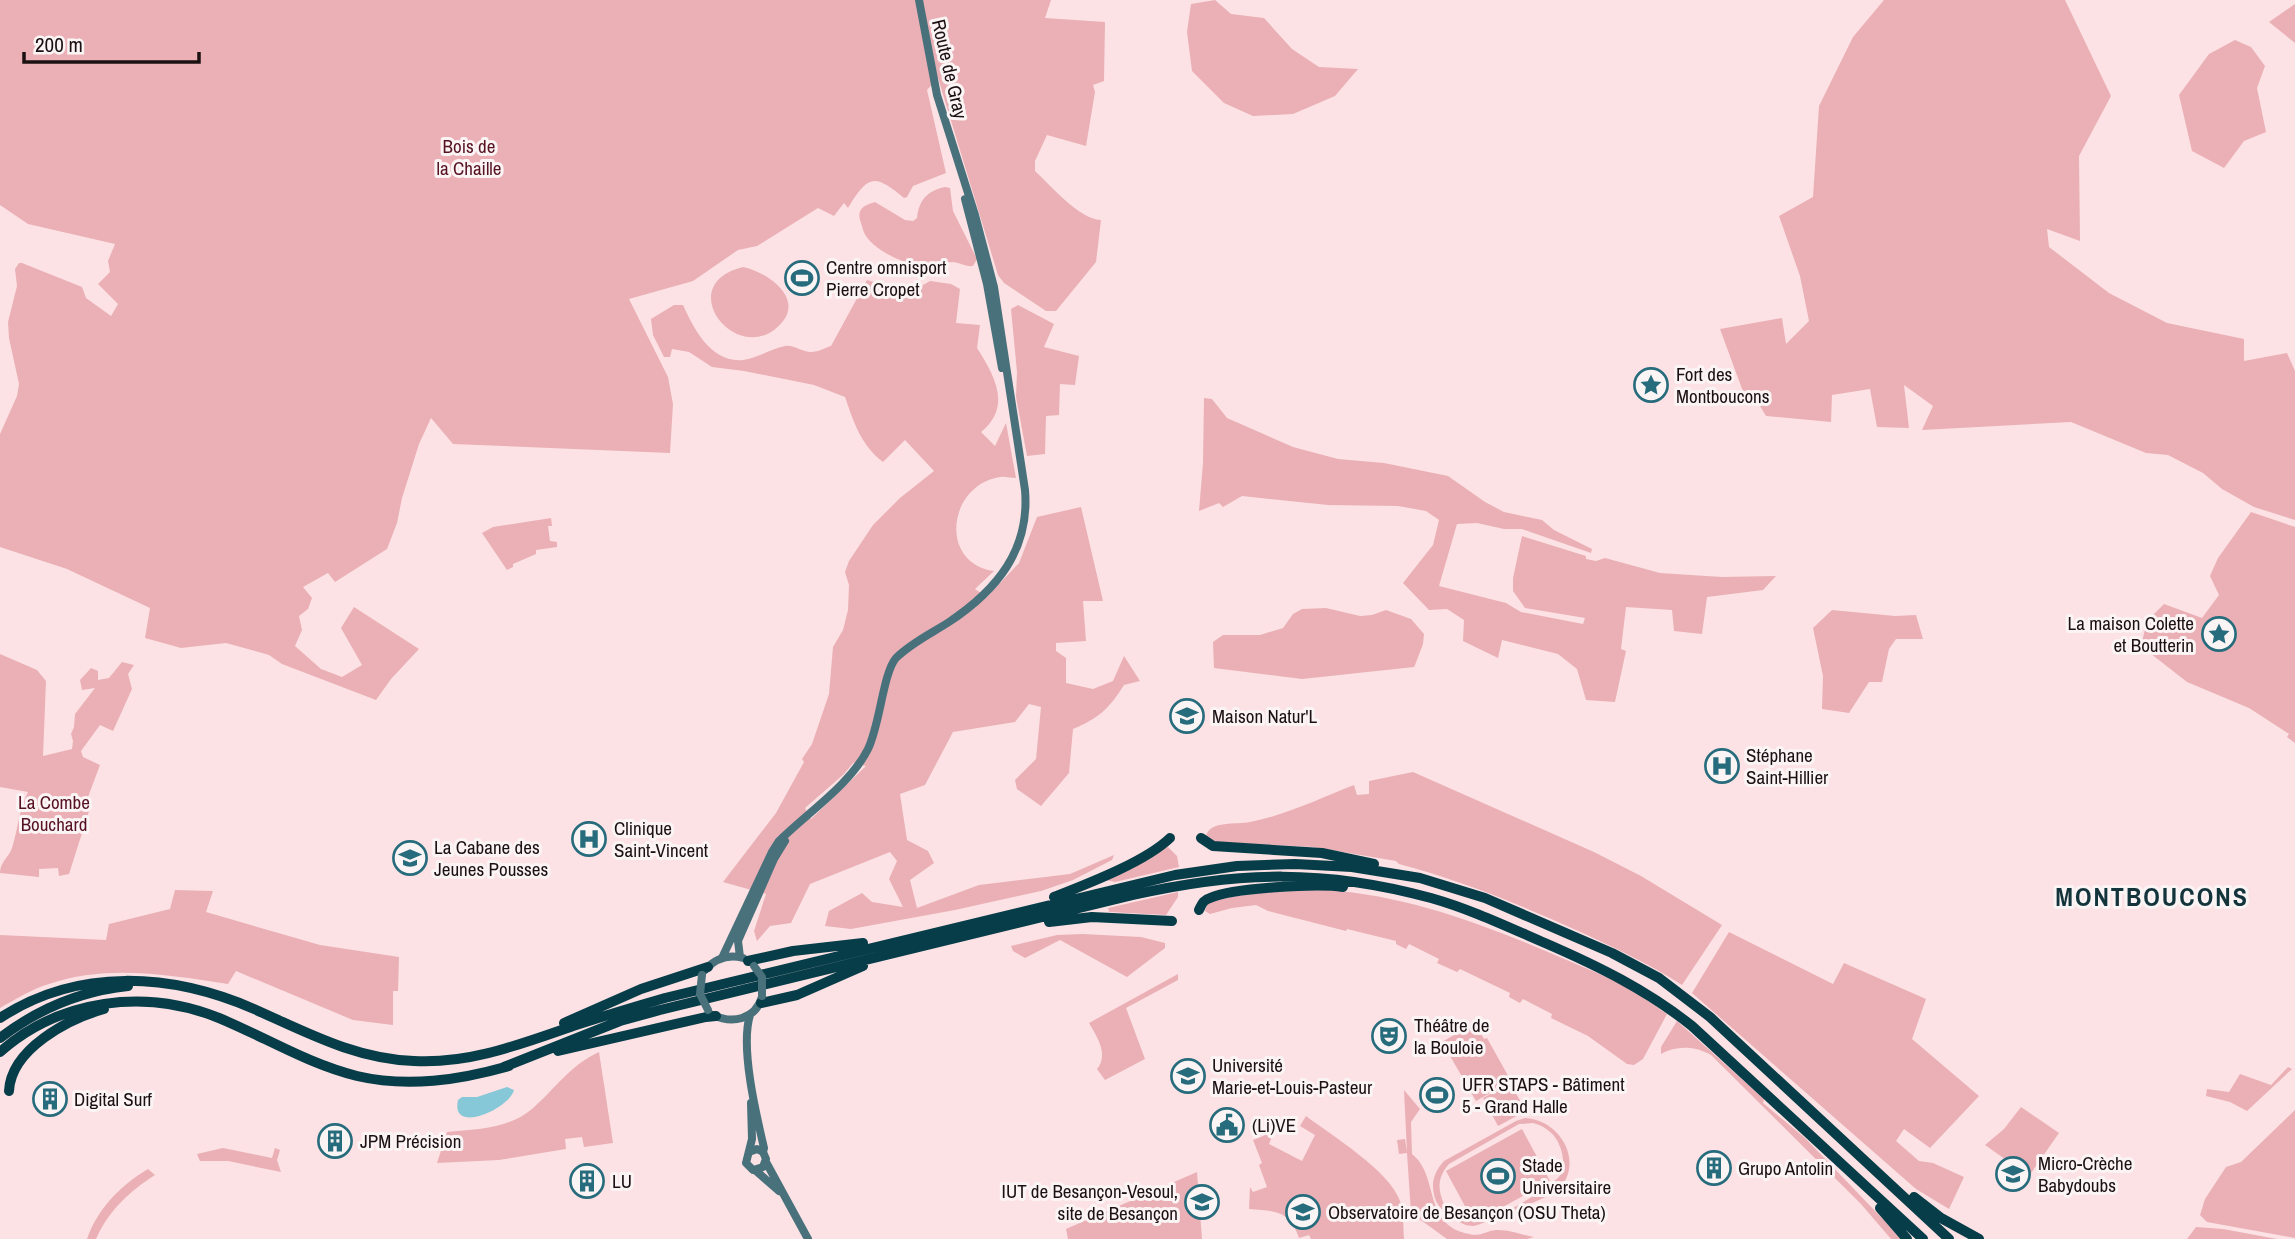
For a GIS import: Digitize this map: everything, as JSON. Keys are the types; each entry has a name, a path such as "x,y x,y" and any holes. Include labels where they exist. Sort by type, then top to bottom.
{"highway":[{"path":"1017,911 1091,883 1153,851 1170,838"},
{"path":"1201,838 1213,846 1322,853 1409,873 1420,878"},
{"path":"0,1018 43,995 92,982 127,980 190,988 234,1001 333,1045 377,1057 412,1062 437,1061 504,1049 640,1005 1175,874 1237,866 1329,865 1420,878 1461,890 1612,953 1660,978 1710,1017 1949,1239"},
{"path":"504,1067 561,1043 646,1013 1174,886 1266,875 1325,877 1431,898 1473,913 1604,970 1652,995 1692,1026 1923,1239"},
{"path":"1199,910 1204,901 1215,896 1260,889 1334,886 1384,892 1473,913"},
{"path":"994,929 1092,917 1172,921"},
{"path":"747,961 793,951 908,938"},
{"path":"761,999 806,992 893,954"},
{"path":"504,1049 641,989 705,971"},
{"path":"0,1038 33,1015 85,993 142,984 190,988"},
{"path":"9,1091 10,1077 14,1069 30,1051 57,1029 90,1013 145,1002"},
{"path":"0,1052 25,1032 69,1011 99,1003 145,1002 179,1006 210,1014 321,1065 367,1078 401,1082 433,1081 468,1076 590,1042 712,1013"},
{"path":"1847,1143 1927,1208 1979,1239"},
{"path":"1833,1157 1908,1239"}],"main road":[{"name":"Route de Gray","path":"919,0 930,66 943,118 975,215 993,287 1002,329 1017,439"},
{"path":"747,1048 739,1028 731,1021 712,1013 700,994 705,971 722,958 772,852 793,827 841,785 860,762 877,728 887,676 896,658 970,606 1010,564 1027,516 1017,439 987,284 943,118"},
{"path":"793,827 774,859 741,934 738,952 762,977 761,999 750,1015 746,1033 752,1090 765,1148 763,1152 808,1239"},
{"path":"722,958 747,961"},
{"path":"731,1021 750,1015"},
{"path":"752,1090 752,1139 746,1163 773,1184 788,1202"},
{"path":"748,1152 755,1149 763,1152"},
{"path":"755,1170 762,1168 766,1162"}],"green space":[{"name":"Bois de la Chaille","path":"0,0 1051,0 1045,18 1105,22 1104,81 1093,85 1095,92 1086,146 1047,135 1035,161 1035,171 1066,201 1084,214 1101,220 1096,262 1056,311 1046,311 1004,283 998,275 938,78 927,90 946,173 913,186 904,198 885,184 872,181 861,189 848,208 844,203 834,216 818,208 757,246 738,250 693,281 629,299 668,377 673,404 670,453 453,444 431,418 419,444 387,549 335,582 328,573 303,587 312,598 308,609 299,616 302,630 295,646 321,669 342,677 362,665 341,628 354,607 419,649 376,700 282,664 269,655 226,643 181,648 145,638 150,608 67,569 0,547 0,434 17,396 19,384 8,322 17,286 15,269 22,263 82,287 86,298 111,316 118,304 98,284 110,272 108,261 115,244 28,224 0,205"},
{"path":"1215,0 1231,14 1264,18 1292,49 1319,67 1358,69 1335,96 1293,114 1253,116 1224,103 1192,71 1187,32 1191,4"},
{"path":"1884,0 2065,0 2111,96 2079,156 2080,241 2047,229 2049,247 2109,293 2167,323 2244,339 2244,361 2287,353 2295,371 2295,520 2254,507 2222,489 2203,473 2168,455 2146,453 2071,422 1922,430 1933,406 1904,385 1909,428 1877,427 1870,389 1832,395 1831,422 1766,416 1760,406 1745,397 1720,329 1782,318 1786,344 1809,321 1800,276 1779,216 1813,197 1819,106 1853,37"},
{"path":"2295,4 2295,43 2269,22"},
{"path":"2235,40 2251,47 2265,66 2257,88 2266,132 2244,141 2224,168 2192,151 2179,95 2209,54"},
{"path":"945,187 950,188 953,211 977,259 973,266 952,262 928,267 913,265 881,250 865,234 859,216 865,206 875,202 905,220 913,221 917,218 925,197"},
{"path":"743,267 775,282 787,300 788,310 784,320 774,330 758,337 742,336 728,328 717,316 711,303 713,288 723,276"},
{"path":"867,280 905,291 916,289 930,281 951,284 960,289 956,323 980,325 977,348 990,369 997,391 996,412 981,432 995,446 1006,423 1016,478 1002,477 983,483 969,494 960,508 956,524 958,540 964,554 976,565 994,571 975,589 987,597 1019,563 1037,517 1081,507 1103,601 1083,601 1086,641 1056,643 1056,651 1066,658 1066,683 1093,689 1113,681 1124,656 1140,681 1124,685 1103,712 1073,729 1069,773 1041,806 1017,789 1015,780 1036,759 1041,707 1029,704 1015,722 953,732 925,785 900,794 907,840 928,851 934,863 910,880 917,908 979,885 1070,874 1114,855 1112,860 1073,880 1041,891 851,929 825,926 829,911 862,893 872,902 903,907 889,879 897,861 890,852 810,884 791,923 770,926 757,941 754,931 766,894 723,882 776,813 812,744 829,694 833,647 843,630 848,610 849,585 845,572 849,561 873,525 900,498 934,471 905,440 883,462 864,441 845,397 814,385 712,367 689,352 672,349 670,357 664,357 653,335 651,319 674,305 683,305 705,343 722,356 732,359 748,359 785,346 811,352 831,346","holes":["853,763 866,766 811,819 805,808"]},
{"path":"1018,305 1054,324 1044,347 1079,356 1075,385 1060,384 1059,415 1046,416 1045,454 1027,456 1016,397 1017,372 1011,309"},
{"path":"1204,398 1212,399 1227,418 1293,447 1338,459 1384,463 1448,476 1504,512 1542,520 1554,530 1592,549 1591,553 1522,529 1504,529 1477,523 1457,524 1439,586 1506,603 1521,612 1583,624 1585,618 1525,608 1513,591 1522,536 1586,556 1586,559 1596,561 1605,558 1660,573 1722,577 1776,576 1763,590 1707,597 1702,634 1674,631 1672,610 1626,607 1621,649 1626,651 1615,702 1586,700 1577,669 1558,654 1502,640 1498,658 1463,641 1464,620 1447,609 1429,610 1403,583 1433,545 1439,520 1426,511 1398,506 1328,505 1242,496 1223,507 1219,503 1199,511"},
{"name":"La maison Colette et Boutterin","path":"2251,512 2295,527 2295,743 2287,737 2289,734 2249,708 2187,682 2141,646 2147,621 2164,604 2202,618 2219,595 2210,576 2218,558"},
{"path":"551,518 552,526 548,526 550,541 557,542 557,547 536,550 536,554 513,564 513,567 507,570 482,533 493,527"},
{"path":"1326,608 1360,616 1386,610 1411,619 1424,634 1414,667 1302,679 1214,668 1213,642 1223,635 1260,635 1283,628 1293,614 1302,609"},
{"path":"1832,610 1895,616 1916,615 1923,639 1896,639 1889,649 1882,682 1869,682 1849,713 1822,709 1823,676 1813,628"},
{"name":"La Combe Bouchard","path":"0,654 37,670 46,681 43,756 72,749 71,734 75,714 95,688 82,690 80,680 91,668 98,671 98,680 109,678 122,662 134,665 128,674 132,689 113,731 100,725 81,751 83,757 100,765 88,797 90,808 69,874 59,876 58,868 39,869 39,877 0,873 1,866 12,848 28,792 0,787"},
{"path":"1413,772 1594,852 1641,876 1722,925 1682,985 1630,956 1554,920 1489,893 1396,861 1313,847 1212,842 1206,836 1218,825 1250,822 1277,815 1354,785 1357,795 1369,794 1369,781"},
{"path":"1168,847 1177,856 1179,867 1115,882 1106,880"},
{"path":"175,890 213,891 206,912 320,945 399,957 398,991 393,991 393,1025 353,1020 236,971 228,984 138,973 93,974 43,986 0,1008 0,935 106,940 109,924 170,909"},
{"path":"1326,890 1401,901 1472,922 1611,979 1667,1014 1643,1059 1634,1065 1627,1064 1588,1036 1551,1018 1552,1014 1523,999 1520,1003 1509,997 1510,993 1460,969 1457,972 1437,963 1439,959 1409,944 1406,949 1396,944 1396,941 1268,911 1256,905 1210,914 1205,911 1208,903 1237,896"},
{"path":"1178,892 1178,897 1166,915 1109,912 1108,908"},
{"path":"1729,932 1833,984 1844,963 1926,999 1912,1039 1979,1096 1930,1148 1904,1129 1896,1141 1919,1161 1933,1163 1964,1177 1949,1209 1916,1189 1692,993"},
{"path":"1057,935 1141,937 1165,943 1165,948 1127,977 1060,940 1025,958 1013,951 1011,946"},
{"path":"1178,974 1178,980 1126,1008 1145,1059 1105,1080 1097,1069 1102,1052 1089,1023"},
{"path":"1677,1021 1764,1099 1763,1103 1805,1138 1902,1239 1891,1239 1861,1204 1711,1055 1686,1048 1661,1054 1661,1047"},
{"path":"1475,1023 1484,1039 1487,1038 1511,1081 1476,1101 1442,1042"},
{"path":"599,1052 613,1143 584,1147 582,1137 565,1139 566,1149 499,1160 437,1163 447,1132 492,1127 523,1116 571,1071"},
{"path":"2288,1067 2292,1069 2247,1111 2230,1102 2206,1096 2207,1089 2229,1092 2240,1074 2271,1085"},
{"path":"1510,1083 1526,1111 1498,1126 1483,1098"},
{"path":"1404,1090 1420,1109 1411,1122 1412,1154 1421,1163 1433,1199 1444,1221 1454,1229 1473,1235 1500,1230 1534,1237 1447,1239 1411,1213 1407,1153 1399,1154 1397,1140 1405,1139 1407,1152"},
{"path":"2021,1107 2059,1133 2029,1176 1985,1145 2004,1129"},
{"path":"2295,1110 2295,1238 2207,1222 2200,1215 2205,1199 2226,1167 2241,1162"},
{"path":"1306,1116 1372,1166 1394,1189 1403,1215 1404,1239 1311,1239 1309,1235 1299,1238 1286,1217 1274,1212 1249,1209 1250,1187 1253,1192 1267,1187 1253,1140 1268,1134 1271,1139 1269,1144 1302,1161 1315,1135 1300,1126"},
{"path":"1525,1118 1538,1121 1559,1135 1569,1157 1565,1181 1556,1192 1503,1213 1556,1180 1563,1166 1560,1146 1551,1132 1533,1123 1519,1124 1449,1164 1440,1183 1442,1198 1451,1215 1445,1212 1436,1201 1433,1190 1435,1175 1440,1166 1444,1161"},
{"name":"Stade Universitaire","path":"1522,1129 1550,1181 1474,1223 1446,1171"},
{"path":"223,1148 272,1158 275,1148 280,1150 277,1160 281,1172 228,1161 200,1161 197,1154"},
{"path":"148,1169 155,1175 121,1202 96,1239 87,1239 97,1217 111,1199"},
{"path":"1197,1172 1202,1239 1068,1239 1066,1229"},
{"path":"2196,1227 2223,1229 2277,1239 2187,1239"}],"water":[{"path":"507,1087 514,1090 510,1097 492,1111 471,1117 463,1116 458,1111 458,1100 462,1097 477,1097"}],"place":[{"name":"Centre omnisport Pierre Cropet","path":"802,278"},
{"name":"Fort des Montboucons","path":"1651,385"},
{"name":"La maison Colette et Boutterin","path":"2219,634"},
{"name":"Maison Natur'L","path":"1187,716"},
{"name":"Stéphane Saint-Hillier","path":"1722,766"},
{"name":"Clinique Saint-Vincent","path":"589,839"},
{"name":"La Cabane des Jeunes Pousses","path":"410,858"},
{"name":"Théâtre de la Bouloie","path":"1389,1036"},
{"name":"Université Marie-et-Louis-Pasteur","path":"1188,1076"},
{"name":"UFR STAPS - Bâtiment 5 - Grand Halle","path":"1437,1095"},
{"name":"Digital Surf","path":"50,1099"},
{"name":"(Li)VE","path":"1227,1125"},
{"name":"JPM Précision","path":"335,1141"},
{"name":"Grupo Antolin","path":"1714,1168"},
{"name":"Micro-Crèche Babydoubs","path":"2013,1174"},
{"name":"Stade Universitaire","path":"1498,1176"},
{"name":"LU","path":"587,1181"},
{"name":"IUT de Besançon-Vesoul, site de Besançon","path":"1202,1202"},
{"name":"Observatoire de Besançon (OSU Theta)","path":"1303,1212"}],"district":[{"name":"MONTBOUCONS","path":"2152,897"}]}
